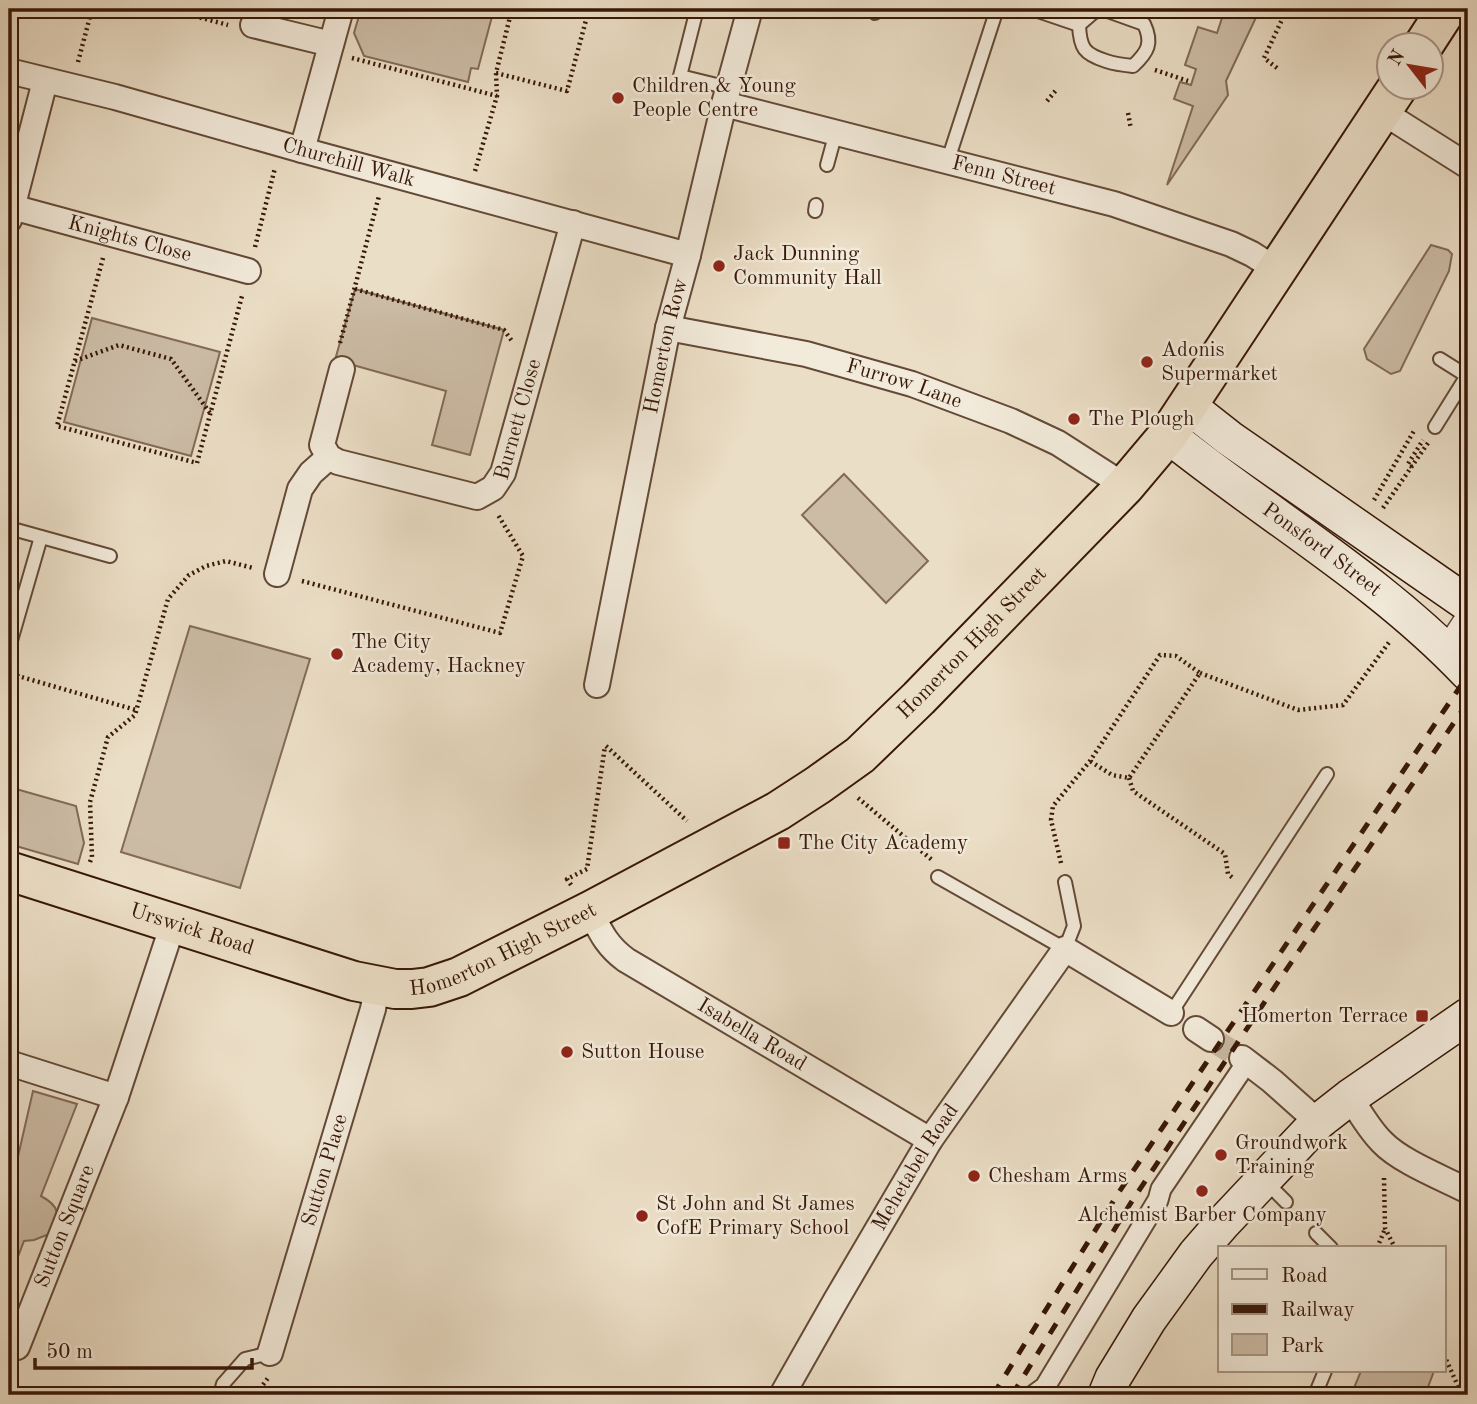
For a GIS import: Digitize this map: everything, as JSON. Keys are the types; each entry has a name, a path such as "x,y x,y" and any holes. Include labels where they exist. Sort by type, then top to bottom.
{"highway":[{"path":"1436,32 1455,12"},
{"name":"Homerton High Street","path":"377,986 395,989 429,987 459,977 778,811 860,755 1125,486 1177,420 1387,102"},
{"name":"Urswick Road","path":"9,871 377,986"}],"main road":[{"name":"Ponsford Street","path":"1177,420 1251,453 1468,604"},
{"name":"Ponsford Street","path":"1177,420 1222,478 1376,590 1459,664"},
{"path":"1106,1395 1113,1378 1149,1319 1181,1273 1222,1224 1275,1191 1318,1122 1468,1016"}],"street":[{"path":"302,150 341,9"},
{"name":"Homerton Row","path":"597,685 668,328 750,9"},
{"path":"243,22 330,48"},
{"name":"Churchill Walk","path":"9,71 115,97 688,255"},
{"path":"10,216 45,81"},
{"name":"Fenn Street","path":"726,96 836,132 1127,208 1231,244 1277,270"},
{"path":"1393,102 1468,166"},
{"name":"Knights Close","path":"10,216 110,234 248,271"},
{"name":"Burnett Close","path":"330,457 338,462 477,497 493,488 503,473 573,223"},
{"name":"Furrow Lane","path":"668,328 806,354 912,384 1011,421 1058,443 1125,486"},
{"path":"277,574 300,489 311,473 330,457 323,445 342,369"},
{"path":"1459,664 1468,625"},
{"name":"Isabella Road","path":"590,911 603,938 626,960 930,1140"},
{"name":"Sutton Square","path":"9,1345 17,1347 116,1097 173,924"},
{"path":"1065,949 1171,1013"},
{"name":"Mehetabel Road","path":"782,1395 930,1140 1065,949"},
{"name":"Sutton Place","path":"270,1353 373,1009 377,986"},
{"path":"1034,1395 1045,1387 1158,1200 1161,1189 1244,1060 1318,1122"},
{"path":"9,1063 116,1097"},
{"path":"1350,1097 1383,1144 1414,1164 1468,1191"}],"lane":[{"path":"697,9 680,76 726,96"},
{"path":"948,160 997,9"},
{"path":"1032,9 1080,25"},
{"path":"1105,10 1144,24 1149,43 1144,56 1133,66 1119,65 1091,57 1084,49 1080,25 1094,12 1105,10"},
{"path":"827,165 836,132"},
{"path":"1431,429 1468,375 1440,359"},
{"path":"9,528 110,556"},
{"path":"9,644 41,537"},
{"path":"1171,1013 1327,774"},
{"path":"938,877 1065,949 1074,926 1065,883"},
{"path":"1316,1233 1329,1246"},
{"path":"220,1395 223,1384 246,1359 270,1353"},
{"path":"1315,1395 1325,1372"}],"path":[{"path":"9,36 16,9"},
{"path":"76,68 92,9"},
{"path":"168,9 231,26 243,22"},
{"path":"472,179 497,96 496,73 512,9"},
{"path":"496,73 567,91 589,9"},
{"path":"1277,68 1264,58 1287,9"},
{"path":"330,48 497,96"},
{"path":"1144,66 1188,81"},
{"path":"1048,101 1058,89"},
{"path":"1128,113 1131,129"},
{"path":"110,234 57,426 197,463 202,456 210,414 270,188"},
{"path":"342,369 335,360 380,193"},
{"path":"355,289 504,330 516,348 536,353"},
{"path":"75,361 119,345 171,359 210,414"},
{"path":"1367,511 1418,425"},
{"path":"1380,513 1435,432 1431,429"},
{"path":"89,865 92,857 90,802 108,737 135,715 168,598 177,586 189,575 206,566 226,561 500,633 523,556 485,493"},
{"path":"9,644 18,676 136,710"},
{"path":"1065,883 1051,820 1054,806 1090,761 1160,655 1175,656 1200,673 1298,710 1343,705 1370,670"},
{"path":"1129,778 1200,673"},
{"path":"567,879 587,869 605,746 690,824"},
{"path":"1090,761 1112,775 1129,778"},
{"path":"1129,778 1133,792 1226,855 1228,874 1251,893"},
{"path":"858,798 937,864 938,877"},
{"path":"1378,1246 1385,1228 1383,1144"},
{"path":"1385,1228 1394,1246"},
{"path":"1446,1359 1462,1395"},
{"path":"260,1395 268,1378"}],"green space":[{"path":"361,9 494,9 478,69 471,68 468,82 364,56 354,33"},
{"path":"1225,9 1260,9 1226,81 1228,95 1167,185 1193,106 1174,99 1180,82 1191,85 1196,69 1185,65 1198,27 1217,33"},
{"path":"1431,245 1448,250 1452,254 1449,271 1400,371 1391,374 1367,359 1364,349"},
{"path":"355,289 504,330 470,455 432,445 446,391 335,360"},
{"path":"92,318 220,352 191,456 64,422"},
{"path":"844,474 928,561 886,603 802,515"},
{"path":"190,626 310,659 240,888 121,852"},
{"path":"9,787 76,806 84,843 78,864 9,844"},
{"path":"33,1091 77,1104 41,1196 52,1204 57,1212 52,1233 24,1241 9,1280 9,1187"},
{"path":"1361,1372 1434,1372 1425,1395 1351,1395"}],"tunnel":[{"path":"1211,1039 1242,1058"}],"railway":[{"path":"993,1395 1119,1192 1468,675"},
{"path":"1012,1395 1132,1201 1468,702"}],"place":[{"name":"Children & Young People Centre","path":"618,98"},
{"name":"Jack Dunning Community Hall","path":"719,266"},
{"name":"Adonis Supermarket","path":"1147,362"},
{"name":"The Plough","path":"1074,419"},
{"name":"The City Academy, Hackney","path":"337,654"},
{"name":"The City Academy","path":"784,843"},
{"name":"Homerton Terrace","path":"1422,1016"},
{"name":"Sutton House","path":"567,1052"},
{"name":"Groundwork Training","path":"1221,1155"},
{"name":"Chesham Arms","path":"974,1176"},
{"name":"Alchemist Barber Company","path":"1202,1191"},
{"name":"St John and St James CofE Primary School","path":"642,1216"}]}
